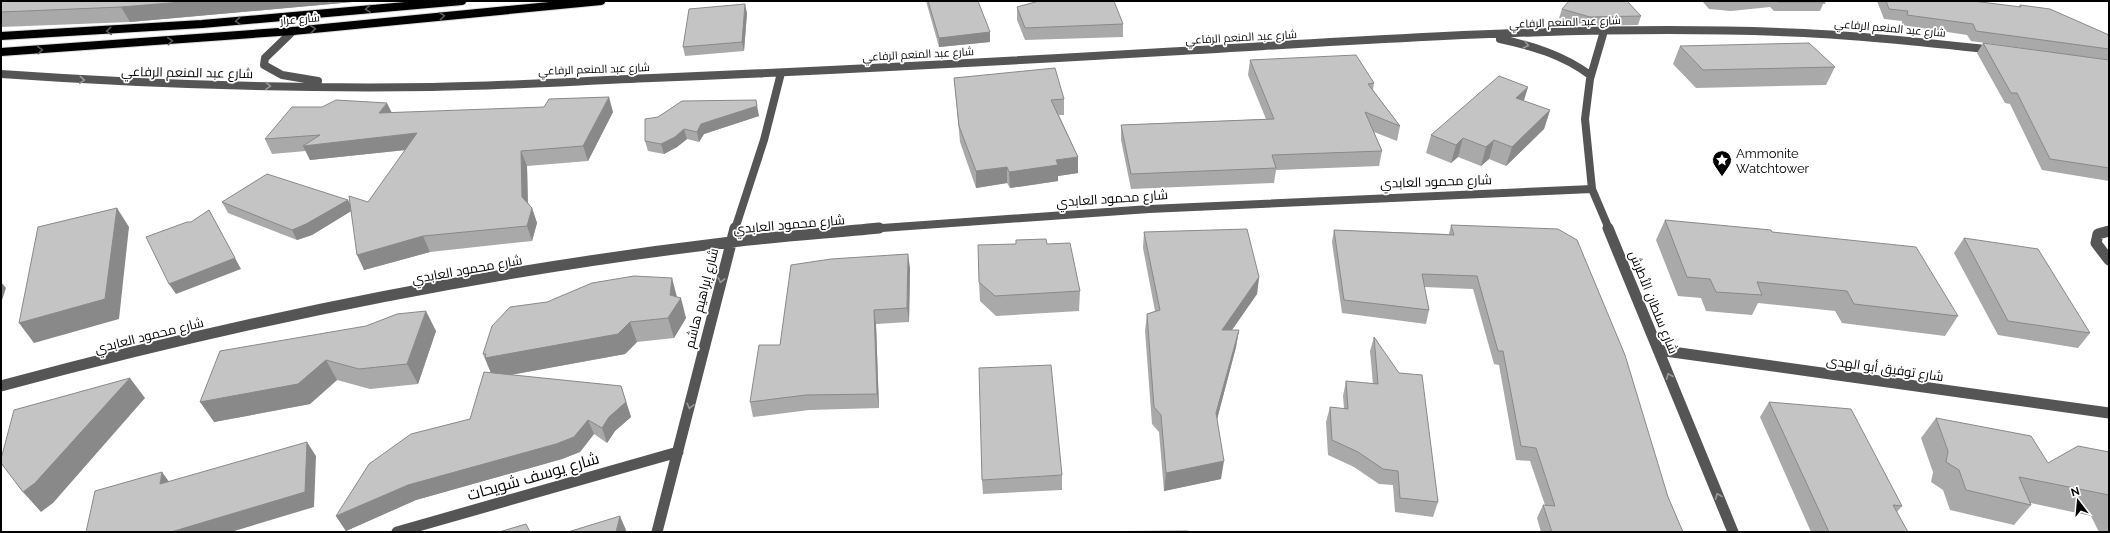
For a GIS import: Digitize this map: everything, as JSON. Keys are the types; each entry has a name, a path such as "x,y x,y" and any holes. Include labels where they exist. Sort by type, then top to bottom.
{"main road":[{"name":"شارع عرار","path":"1,36 202,24 462,1"},
{"name":"شارع عرار","path":"1,52 294,31 601,1"}],"street":[{"name":"شارع عبد المنعم الرفاعي","path":"1,74 118,83 438,87 781,73 1395,39 1604,31 1753,30 1873,37 2005,51"},
{"name":"شارع عبد المنعم الرفاعي","path":"294,31 265,58 264,65 267,69 305,80 373,87"},
{"name":"شارع سلطان الأطرش","path":"1604,31 1590,75 1585,108 1585,134 1592,189 1733,532"},
{"path":"1488,36 1534,47 1560,56 1577,64 1590,75"},
{"name":"شارع إبراهيم هاشم","path":"657,532 730,242 764,140 781,73"},
{"name":"شارع محمود العابدي","path":"1,386 145,348 308,311 488,277 730,242 1108,210 1289,200 1592,189"},
{"path":"2109,231 2098,234 2096,243 2109,260"},
{"name":"شارع توفيق أبو الهدى","path":"1658,350 2109,413"},
{"name":"شارع يوسف شويحات","path":"397,532 678,452"}],"building":[{"path":"1,1 193,1 121,7 1,12"},
{"path":"928,1 978,1 990,32 939,38"},
{"path":"1039,1 1114,1 1123,24 1025,28 1017,7"},
{"path":"1569,1 1627,1 1641,16 1590,17 1562,9"},
{"path":"1777,1 1823,1 1824,2 1778,2"},
{"path":"1886,1 1973,1 2050,9 2109,35 2109,49 1976,31 1973,24 1907,15 1908,11 1889,9"},
{"path":"745,4 742,42 683,47 689,9"},
{"path":"1809,43 1835,67 1703,70 1680,46"},
{"path":"1983,43 2109,60 2109,168 2050,159 2017,93 2011,93"},
{"path":"1356,55 1374,83 1368,84 1400,126 1365,112 1382,151 1272,155 1276,168 1131,174 1121,125 1274,119 1250,60"},
{"path":"1055,68 1064,99 1051,100 1078,157 1056,160 1058,165 1009,172 1007,167 976,171 959,126 954,78"},
{"path":"1499,76 1528,87 1516,98 1550,110 1512,147 1494,140 1486,147 1463,138 1456,145 1431,135"},
{"path":"609,97 583,146 521,151 522,197 532,208 527,226 423,236 357,255 349,196 368,202 417,133 303,146 320,135 265,139 292,107 322,107 336,100 387,103 379,113 544,107 549,99"},
{"path":"756,100 757,106 701,124 697,132 684,129 675,137 661,144 645,141 645,119 658,117 682,101"},
{"path":"267,174 348,200 306,224 292,230 222,202"},
{"path":"117,208 105,299 19,323 38,227"},
{"path":"209,210 235,258 169,284 146,237 187,222 191,222"},
{"path":"1665,220 1771,230 1772,232 1916,247 1958,316 1854,304 1847,291 1757,282 1762,295 1716,292 1710,279 1687,277"},
{"path":"1451,225 1558,229 1577,240 1625,355 1668,497 1683,532 1552,532 1543,505 1555,506 1536,448 1521,446 1503,351 1498,351 1477,276 1422,274 1429,310 1344,300 1334,230 1454,235"},
{"path":"1247,229 1259,277 1222,330 1239,330 1216,413 1224,461 1166,473 1161,415 1154,407 1147,314 1160,310 1144,232"},
{"path":"1964,238 2038,249 2090,333 2008,321"},
{"path":"1046,239 1047,244 1070,243 1080,291 995,296 979,282 978,245 1016,244 1016,240"},
{"path":"908,254 907,308 874,310 877,394 806,395 750,402 759,345 780,345 791,265 831,259"},
{"path":"634,276 672,278 670,295 681,298 668,318 630,322 618,334 485,358 486,354 483,354 492,326 510,307 547,302 592,283"},
{"path":"426,311 407,364 359,369 326,360 298,384 200,402 220,351 366,326 397,314"},
{"path":"1374,337 1399,373 1422,375 1438,502 1400,498 1398,471 1383,469 1358,452 1332,440 1330,407 1348,409 1346,381 1378,384"},
{"path":"1051,365 1062,475 982,480 979,368"},
{"path":"484,372 621,386 626,402 609,417 602,428 588,420 574,437 556,444 408,485 336,516 369,464 411,434 470,419"},
{"path":"130,378 35,483 23,492 1,463 14,410"},
{"path":"1769,402 1851,409 1902,506 1893,505 1908,532 1829,532"},
{"path":"1936,418 2031,436 2048,463 2078,446 2109,452 2109,495 2019,477 2031,505 1966,490 1959,470 1946,462 1948,451"},
{"path":"307,442 305,492 171,532 86,532 95,491 162,472 160,484"},
{"path":"620,516 616,532 568,532"},
{"path":"526,524 530,532 499,532"},
{"path":"1188,531 1188,532 1055,532"}],"place":[{"name":"Ammonite Watchtower","path":"1722,177"}]}
